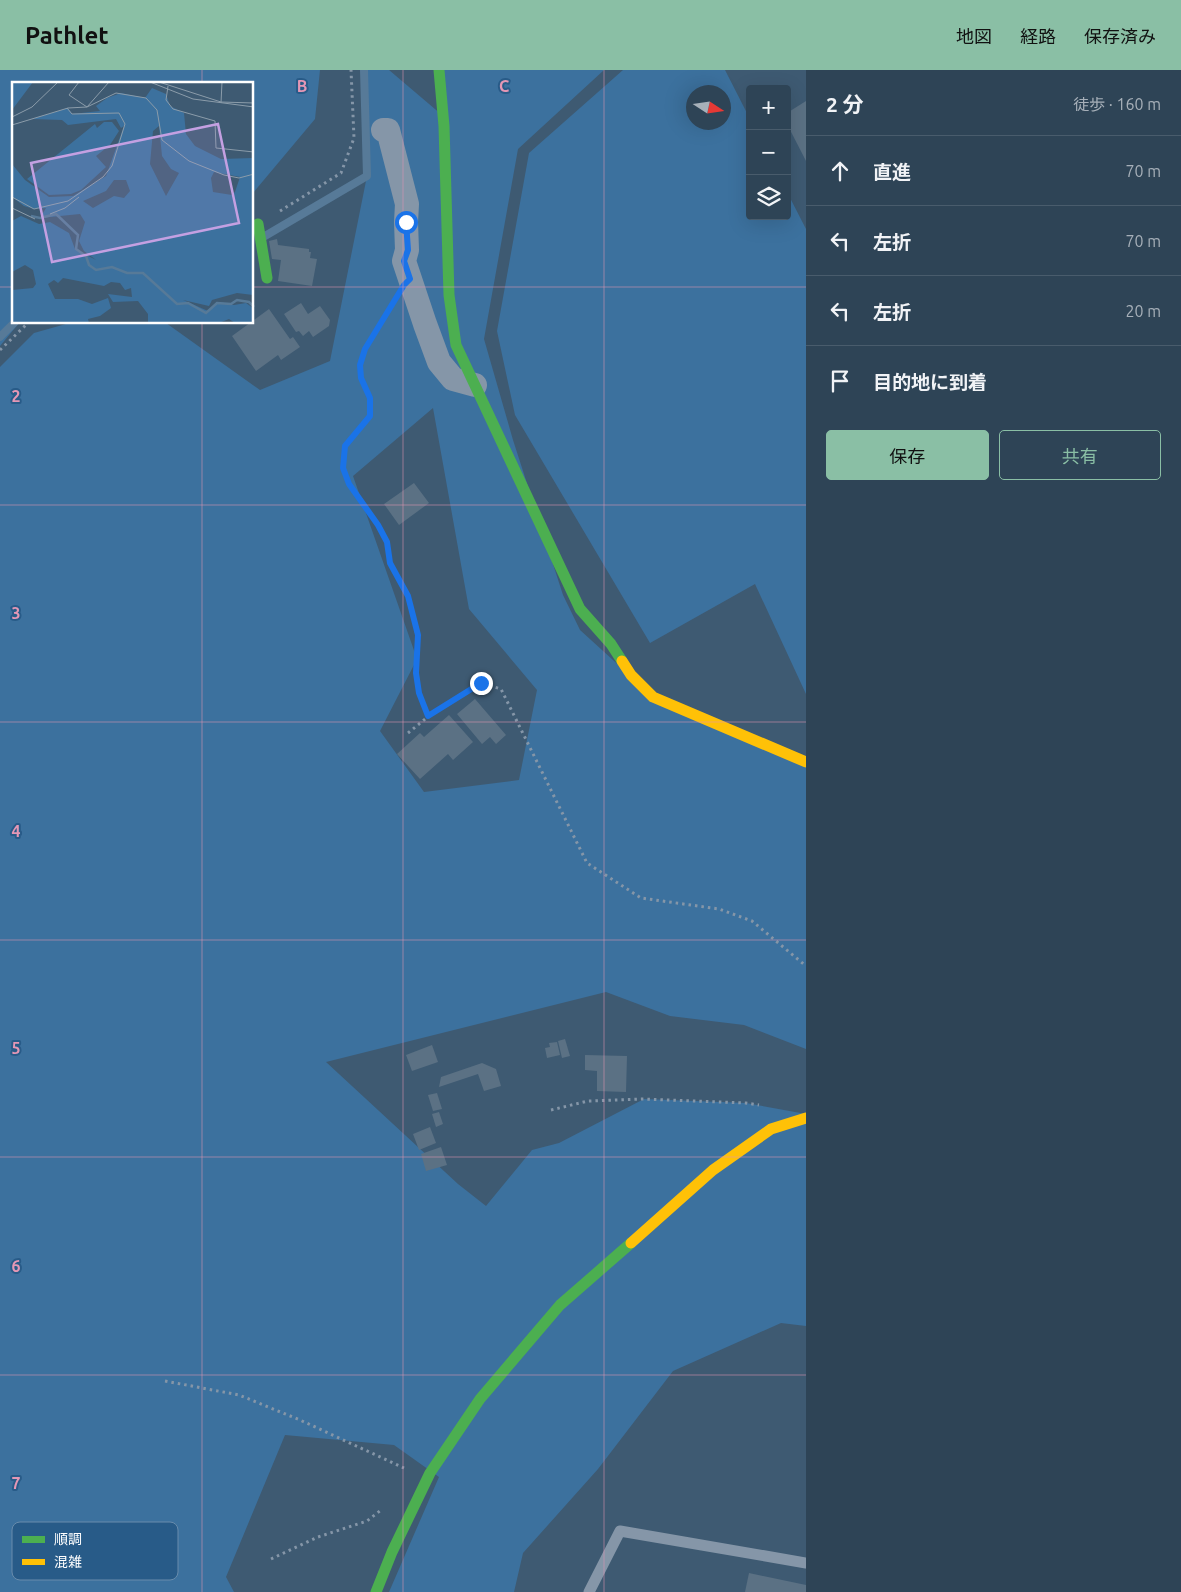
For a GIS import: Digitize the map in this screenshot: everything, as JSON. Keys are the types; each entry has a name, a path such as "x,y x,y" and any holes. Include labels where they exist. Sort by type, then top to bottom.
{"street":[{"path":"439,70 444,126 449,295 456,345 580,609 611,644 631,675 653,697 806,762"},
{"path":"383,130 388,130 408,204 406,222 408,250 404,261 439,362 453,379 475,385"},
{"path":"258,225 267,278"},
{"path":"376,1592 392,1552 428,1478 480,1399 560,1305 713,1170 771,1129 806,1118"}],"lane":[{"path":"589,1592 620,1531 806,1563"}],"path":[{"path":"258,225 341,173 354,138 355,128 351,70"},
{"path":"410,279 404,285 365,349 360,365 361,378 370,398 370,416 345,446 343,468 349,484 378,525 387,542 390,563 408,596 418,635 416,673 419,693 428,716"},
{"path":"0,350 27,324"},
{"path":"408,733 428,716 481,683 501,689 586,863 641,898 719,909 752,921 806,966"},
{"path":"551,1110 588,1101 644,1099 746,1103 763,1106"},
{"path":"165,1381 239,1395 300,1420 428,1478"},
{"path":"271,1559 318,1537 367,1521 386,1506 404,1503 415,1505"}],"shaded area":[{"path":"0,70 320,70 315,119 254,192 254,82 12,82 12,324 18,324 0,346"},
{"path":"364,70 389,70 442,115 439,70 604,70 518,149 484,339 513,440 563,595 580,630 647,691 806,762 806,1049 744,1025 670,1016 606,992 326,1062 458,1184 486,1206 532,1150 559,1143 644,1099 746,1103 806,1114 806,1326 781,1323 673,1371 598,1469 523,1553 514,1592 389,1592 439,1477 394,1445 285,1435 226,1577 234,1592 0,1592 0,367 34,333 66,324 167,324 260,390 330,361 367,176","holes":["433,408 469,609 537,690 519,780 424,792 380,731 417,659 353,476"]},
{"path":"623,70 725,70 746,111 746,220 791,220 791,200 806,229 806,694 755,584 650,643 515,415 497,331 529,153"}],"building":[{"path":"806,101 806,161 791,132 791,110"},
{"path":"277,239 278,245 309,249 309,252 311,252 310,258 317,259 312,286 278,281 281,260 272,259 269,241"},
{"path":"301,303 308,314 320,306 330,320 329,326 313,337 309,331 303,336 299,331 296,332 284,314"},
{"path":"269,309 290,339 293,337 300,347 281,360 278,355 256,371 232,336 248,324 254,324 254,320"},
{"path":"414,483 429,503 399,525 384,504"},
{"path":"475,699 506,735 496,744 490,737 482,744 457,714"},
{"path":"449,715 473,742 453,760 448,754 420,779 397,754 420,733 424,737"},
{"path":"565,1039 570,1056 562,1058 558,1041"},
{"path":"557,1042 560,1055 547,1058 545,1048 550,1047 549,1043"},
{"path":"432,1045 438,1062 412,1071 406,1055"},
{"path":"585,1055 627,1056 626,1092 597,1091 597,1071 585,1070"},
{"path":"482,1063 496,1069 501,1086 484,1091 478,1074 439,1087 441,1077"},
{"path":"437,1093 442,1109 433,1111 428,1095"},
{"path":"439,1112 443,1124 436,1127 432,1114"},
{"path":"430,1127 436,1143 419,1150 413,1134"},
{"path":"441,1147 447,1165 426,1171 421,1154"},
{"path":"749,1573 806,1585 806,1592 745,1592"}],"waterway":[{"path":"265,236 367,176 364,70"},
{"path":"0,337 13,324"}],"traffic: fast":[{"path":"439,70 444,126 449,295 456,345 580,609 611,644 622,661"},
{"path":"258,224 267,278"},
{"path":"376,1592 392,1552 430,1473 480,1399 560,1305 631,1243"}],"traffic: slow":[{"path":"622,661 631,675 653,697 806,762"},
{"path":"631,1243 713,1170 771,1129 806,1118"}],"route":[{"path":"406,222 408,250 404,261 410,279 404,285 375,330 365,349 360,365 361,378 370,398 370,416 345,446 343,468 349,484 378,525 387,542 390,563 408,596 418,635 416,673 419,693 428,716 481,683"}]}
